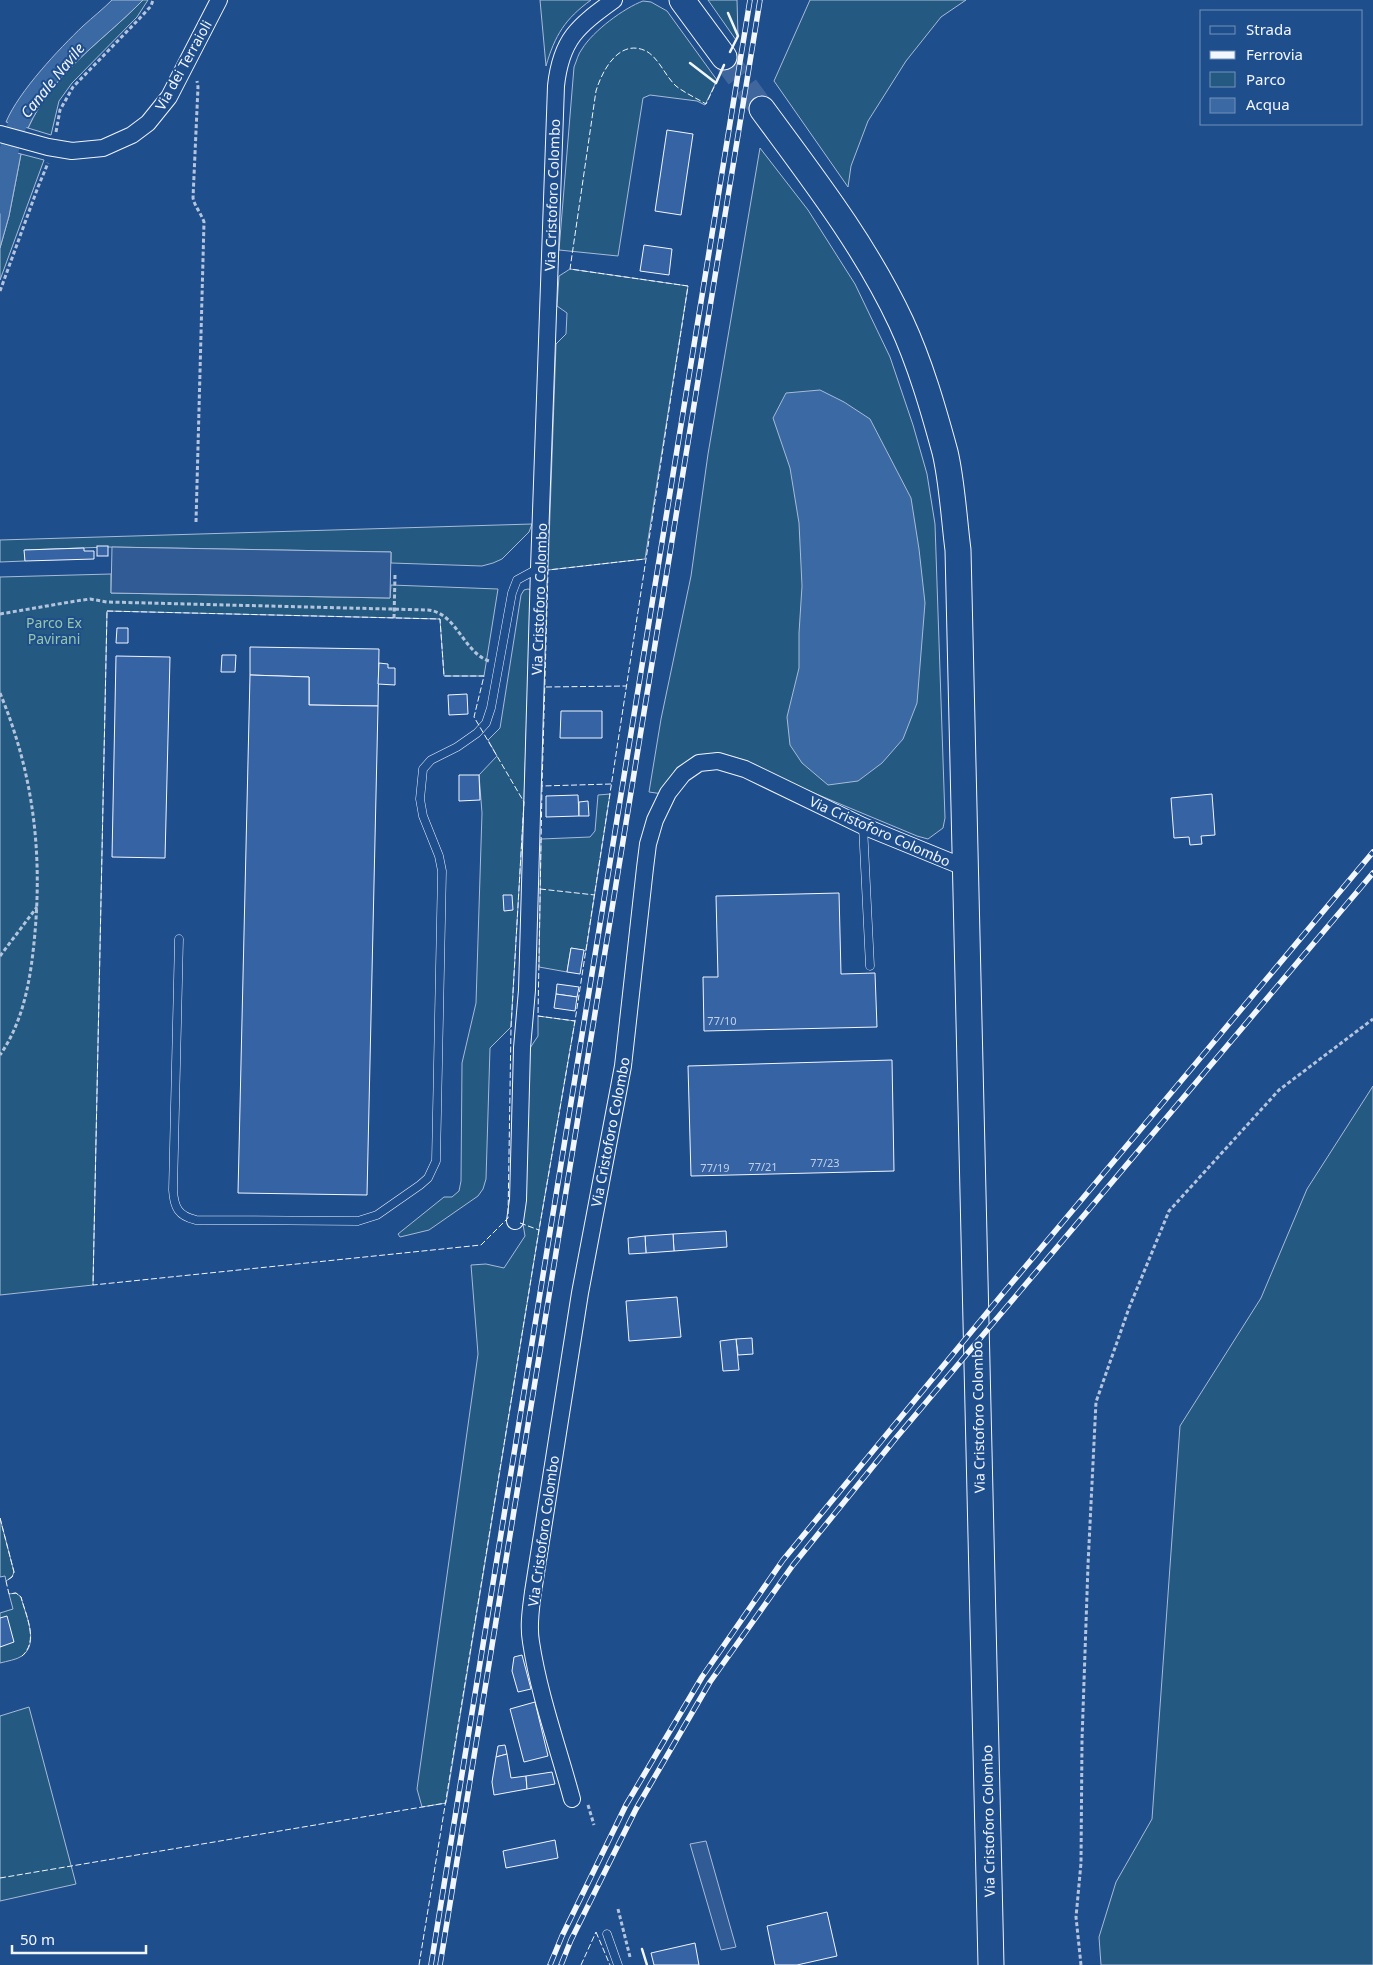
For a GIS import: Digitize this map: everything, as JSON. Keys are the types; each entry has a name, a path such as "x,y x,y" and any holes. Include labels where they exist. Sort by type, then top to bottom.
{"main road":[{"path":"682,0 724,57"},
{"name":"Via Cristoforo Colombo","path":"762,109 833,207 880,284 900,322 921,373 945,454 958,550 991,1965"}],"street":[{"name":"Via dei Terraioli","path":"0,134 51,148 72,151 103,148 132,135 160,111 219,0"},
{"name":"Via Cristoforo Colombo","path":"515,1221 518,1200 522,1048 527,990 539,568 558,73 563,52 575,31 614,0"},
{"name":"Via Cristoforo Colombo","path":"572,1799 540,1684 531,1640 530,1619 580,1293 623,1066 648,844 655,820 668,793 683,774 699,763 718,761 745,769 863,826 966,868"}],"lane":[{"path":"179,938 173,1190 178,1210 185,1217 196,1220 358,1221 377,1215 428,1178 436,1161 442,872 439,856 423,816 420,798 421,780 424,769 430,760 471,738 486,723 491,708 512,593 517,580 539,568"},
{"path":"863,826 870,966"},
{"path":"607,1934 618,1965"}],"path":[{"path":"0,291 51,148 60,110 72,87 139,19 151,6 153,0"},
{"path":"185,65 194,75 198,87 193,198 194,206 204,222 196,522"},
{"path":"394,618 396,575"},
{"path":"0,614 90,599 107,602 428,610 441,613 480,656 499,664"},
{"path":"0,693 16,735 27,777 38,849 38,906 32,956 22,1009 18,1021 0,1055"},
{"path":"0,956 38,906"},
{"path":"1081,1965 1076,1917 1081,1863 1082,1730 1096,1402 1128,1308 1169,1211 1279,1090 1373,1019"},
{"path":"618,1909 632,1965"}],"green space":[{"path":"143,0 148,0 137,17 72,83 59,101 51,135 28,128 51,90 65,74"},
{"path":"540,0 591,0 574,14 562,28 553,45 546,66"},
{"path":"708,0 737,0 738,36 736,40"},
{"path":"810,0 966,0 941,17 906,61 868,121 851,166 848,187 774,81"},
{"path":"643,1 651,2 667,11 717,80 705,105 697,101 650,95 643,98 618,256 559,250 574,67 587,42 601,28 635,4"},
{"path":"760,148 808,210 855,284 890,357 927,474 935,524 945,818 943,828 928,839 749,766 696,756 676,769 663,794 649,792 661,719 691,576 708,454"},
{"path":"21,154 44,160 0,280 0,248 9,216"},
{"path":"570,269 688,286 645,559 548,570 556,344 566,334 567,313 557,306 559,276"},
{"path":"532,524 529,532 502,559 482,566 391,563 391,552 108,547 25,550 25,561 0,562 0,540"},
{"name":"Parco Ex Pavirani","path":"111,574 111,593 390,598 391,585 498,589 484,676 444,676 440,619 107,611 93,1285 0,1295 0,577"},
{"path":"524,590 531,590 524,802 511,1027 490,1048 486,1179 483,1189 478,1196 429,1230 400,1237 398,1234 444,1197 452,1197 459,1191 461,1181 462,1063 476,1003 482,813 479,775 497,756 488,740 500,728 521,595"},
{"path":"610,794 586,951 571,948 567,972 539,967 541,839 590,837 595,831 598,795"},
{"path":"538,1016 575,1021 539,1230 446,1803 422,1807 417,1789 478,1354 471,1265 486,1264 504,1268 525,1236 523,1224 528,1051 538,1036"},
{"path":"1373,1086 1373,1965 1101,1965 1099,1937 1116,1882 1152,1819 1180,1426 1261,1298 1307,1189"},
{"path":"0,1518 14,1572 12,1577 6,1581 5,1576 0,1577"},
{"path":"16,1593 21,1597 28,1620 31,1636 30,1644 22,1656 0,1663 0,1613 13,1609 9,1594"},
{"path":"29,1707 76,1884 0,1901 0,1716"}],"shaded area":[{"path":"112,547 391,552 390,598 111,593"},
{"path":"706,1841 736,1947 721,1950 690,1844"}],"water":[{"path":"112,0 143,0 65,74 51,90 28,128 6,122 20,97 40,71 73,35"},
{"path":"0,148 21,154 9,216 0,248"},
{"path":"820,390 844,402 870,419 911,498 925,603 917,703 903,739 882,763 858,781 828,785 802,763 790,745 787,717 799,668 802,586 799,523 790,468 773,418 786,393"}],"building":[{"path":"667,130 693,134 681,215 655,211"},
{"path":"644,245 672,249 669,275 640,271"},
{"path":"97,546 108,546 108,556 97,556"},
{"path":"84,548 84,551 94,551 94,559 25,561 24,550"},
{"path":"117,628 128,628 128,643 116,643"},
{"path":"250,647 379,649 378,706 309,705 309,677 250,675"},
{"path":"222,655 236,655 235,672 221,672"},
{"path":"116,656 170,657 165,858 112,857"},
{"path":"379,663 388,664 388,668 395,668 395,685 378,684"},
{"path":"250,675 309,677 309,705 378,706 367,1195 238,1193"},
{"path":"467,694 468,714 449,715 448,695"},
{"path":"561,711 602,711 602,738 560,738"},
{"path":"459,775 479,775 480,800 459,801"},
{"path":"1212,794 1215,835 1201,836 1202,844 1190,845 1189,837 1174,838 1171,798"},
{"path":"578,795 579,816 546,817 546,796"},
{"path":"588,801 589,816 579,816 579,802"},
{"path":"839,893 841,974 875,973 877,1027 704,1031 703,977 718,977 716,896"},
{"path":"503,895 512,895 513,910 504,911"},
{"path":"571,948 584,950 580,974 567,972"},
{"path":"557,984 579,987 577,997 556,994"},
{"path":"556,994 577,997 575,1011 554,1008"},
{"path":"892,1060 894,1171 691,1176 688,1066"},
{"path":"726,1231 727,1247 674,1251 673,1234"},
{"path":"673,1234 674,1251 646,1253 645,1236"},
{"path":"645,1236 646,1253 629,1254 628,1238"},
{"path":"677,1297 681,1337 629,1341 626,1301"},
{"path":"752,1338 753,1354 738,1355 736,1339"},
{"path":"736,1339 739,1370 723,1371 720,1341"},
{"path":"7,1616 14,1642 0,1647 0,1618"},
{"path":"522,1655 531,1689 518,1692 512,1671 514,1657"},
{"path":"535,1702 548,1756 524,1762 510,1709"},
{"path":"505,1745 507,1754 496,1757 498,1746"},
{"path":"507,1754 511,1778 526,1776 527,1789 494,1795 492,1782 496,1757"},
{"path":"552,1772 555,1784 527,1789 526,1776"},
{"path":"555,1840 558,1858 506,1868 503,1851"},
{"path":"827,1912 837,1956 797,1965 775,1965 767,1926"},
{"path":"695,1943 699,1965 654,1965 651,1953"}],"waterway":[{"name":"Canale Navile","path":"0,204 12,138 29,103"}],"tunnel":[{"path":"724,57 762,109"}],"railway":[{"path":"431,1965 750,0"},
{"path":"440,1965 760,0"},
{"path":"550,1965 562,1936 626,1805 702,1677 783,1560 1000,1297 1373,852"},
{"path":"561,1965 571,1940 636,1809 710,1682 793,1565 896,1438 1373,873"}],"fence":[{"path":"419,1965 575,1021 688,286 570,269 596,91 607,66 613,59 628,49 636,48 651,54 676,86 706,104 716,83"},
{"path":"611,784 542,786 548,570 645,559"},
{"path":"107,611 440,619 444,676 484,676 474,717 524,802 511,1027 508,1218 481,1245 93,1285 107,611"},
{"path":"546,687 626,686"},
{"path":"542,786 538,1016 575,1021"},
{"path":"540,889 595,895"},
{"path":"520,1223 539,1230"},
{"path":"0,1518 14,1572 12,1577 6,1581 9,1594 16,1593 21,1597 30,1628 30,1643 22,1656"},
{"path":"0,1878 446,1803"},
{"path":"596,1932 610,1965"},
{"path":"581,1965 596,1932"}],"wall":[{"path":"728,13 738,36 730,52"},
{"path":"690,63 716,83 724,65"},
{"path":"642,1949 647,1965"}]}
